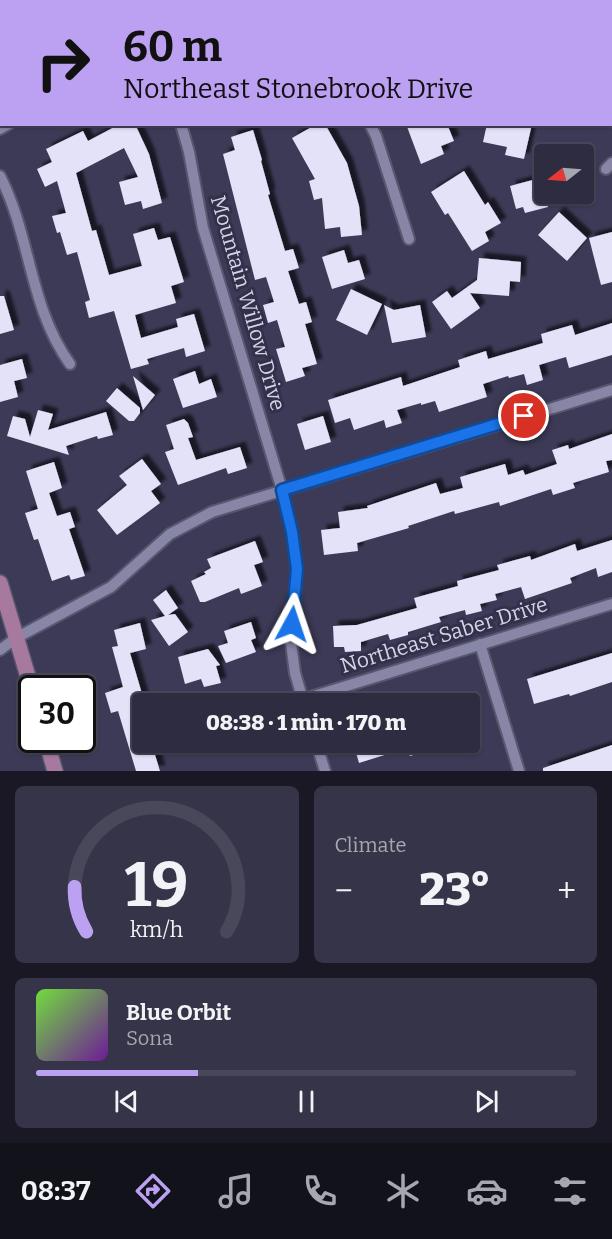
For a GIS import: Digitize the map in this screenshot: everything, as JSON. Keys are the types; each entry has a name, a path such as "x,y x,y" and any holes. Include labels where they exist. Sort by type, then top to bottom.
{"main road":[{"path":"0,583 27,675"},
{"path":"50,753 56,771"}],"street":[{"name":"Mountain Willow Drive","path":"182,126 203,228 282,490 292,532 297,569 291,643 295,673 301,693"},
{"path":"371,126 409,239"},
{"path":"0,176 15,213 44,318 57,345 70,364"},
{"path":"0,650 16,638 111,587 170,534 212,512 612,390"},
{"name":"Northeast Saber Drive","path":"329,693 612,603"},
{"path":"0,639 16,638"},
{"path":"480,644 519,771"},
{"path":"319,753 325,771"}],"building":[{"path":"116,126 136,126 149,154 162,203 143,209 141,201 125,205 119,182 138,177 124,148 76,173 92,231 96,230 109,275 142,266 133,234 154,228 158,240 170,237 184,282 171,286 176,303 135,315 141,338 178,327 176,319 194,314 205,351 186,357 184,348 147,359 149,364 131,369 114,311 89,318 85,302 90,300 77,252 67,255 52,216 66,213 57,181 45,187 37,169 52,162 46,149 83,131 88,141"},
{"path":"313,126 326,126 347,163 359,206 362,235 341,237 340,227 325,229 322,198 314,200 309,181 315,179 292,138"},
{"path":"407,126 448,126 454,141 441,146 444,154 421,164"},
{"path":"487,126 532,126 524,159 505,155 507,147 483,142"},
{"path":"253,130 270,194 268,195 285,251 293,249 299,268 288,271 299,304 306,302 312,322 305,324 317,364 302,368 305,376 286,382 276,349 285,347 277,320 268,323 263,305 274,302 266,277 255,280 223,154 235,150 231,137"},
{"path":"464,171 485,205 488,202 501,223 485,232 489,241 472,251 448,213 445,215 431,192"},
{"path":"534,180 534,204 547,204 548,207 525,213 523,207 516,209 510,186"},
{"path":"559,212 587,238 567,261 538,235"},
{"path":"612,232 612,282 601,285 589,238"},
{"path":"344,250 348,263 359,260 365,279 332,289 322,257"},
{"path":"479,258 521,262 520,282 510,281 509,296 470,293 480,308 451,329 432,302 447,291 452,298 477,280"},
{"path":"351,289 382,304 367,335 336,320"},
{"path":"0,296 4,296 14,330 0,334"},
{"path":"384,305 394,310 420,305 426,337 392,343"},
{"path":"612,323 612,355 569,368 566,357 539,365 543,380 527,385 524,374 509,378 508,376 483,384 487,397 439,412 435,401 397,410 402,423 386,428 384,420 354,430 350,418 335,423 328,400 401,377 403,386 460,367 458,360 486,351 488,359 543,343 541,334 572,325 575,335"},
{"path":"22,359 27,378 14,381 18,397 0,402 0,365"},
{"path":"195,371 199,384 211,379 217,397 183,408 173,379"},
{"path":"133,376 155,395 143,410"},
{"path":"117,388 140,408 140,413 134,421 129,421 106,401"},
{"path":"38,410 53,414 48,430 106,412 113,435 98,439 97,436 66,446 69,455 7,436 13,416 25,419 30,437"},
{"path":"323,416 331,442 305,450 297,424"},
{"path":"184,419 193,437 188,438 196,460 240,447 247,468 228,474 226,468 178,485 165,452 174,449 166,425"},
{"path":"612,434 612,460 606,461 609,472 573,483 575,488 553,495 551,489 500,506 499,502 455,514 454,511 408,526 409,528 357,543 358,551 324,555 321,530 340,528 338,512 368,508 367,506 436,483 440,494 463,488 460,477 505,464 508,475 523,470 525,475 557,464 552,450 568,445 569,449"},
{"path":"142,459 161,484 151,491 160,503 117,535 97,510 127,485 119,476"},
{"path":"54,462 62,488 49,493 57,516 70,512 75,527 69,529 85,576 71,580 69,575 52,581 38,539 34,540 25,513 38,509 26,471"},
{"path":"612,540 612,572 598,577 596,568 570,578 572,583 525,599 521,587 495,594 497,600 480,604 482,611 466,615 465,610 439,617 441,622 390,640 388,634 361,642 361,651 345,652 344,647 334,647 333,626 357,625 417,608 414,598 458,586 457,581 499,570 497,565 530,556 531,560 575,544 577,551"},
{"path":"255,541 263,562 254,565 262,586 241,594 239,588 200,602 191,581 206,574 204,572 211,568 207,559"},
{"path":"166,590 178,608 168,615 175,614 188,632 169,646 151,620 165,616 153,600"},
{"path":"251,622 256,638 251,640 256,652 226,663 218,646 228,643 224,631"},
{"path":"140,623 146,649 130,653 142,693 132,693 132,753 154,753 160,771 136,771 118,711 111,713 105,693 123,687 112,647 118,646 114,630"},
{"path":"208,649 220,665 216,666 221,683 204,687 201,679 185,684 178,657"},
{"path":"612,653 612,682 570,696 569,694 534,704 527,679"},
{"path":"612,745 612,771 543,771 543,768"},
{"path":"356,753 391,753 359,763"}],"route":[{"path":"292,624 297,569 292,532 282,490 524,416"}]}
